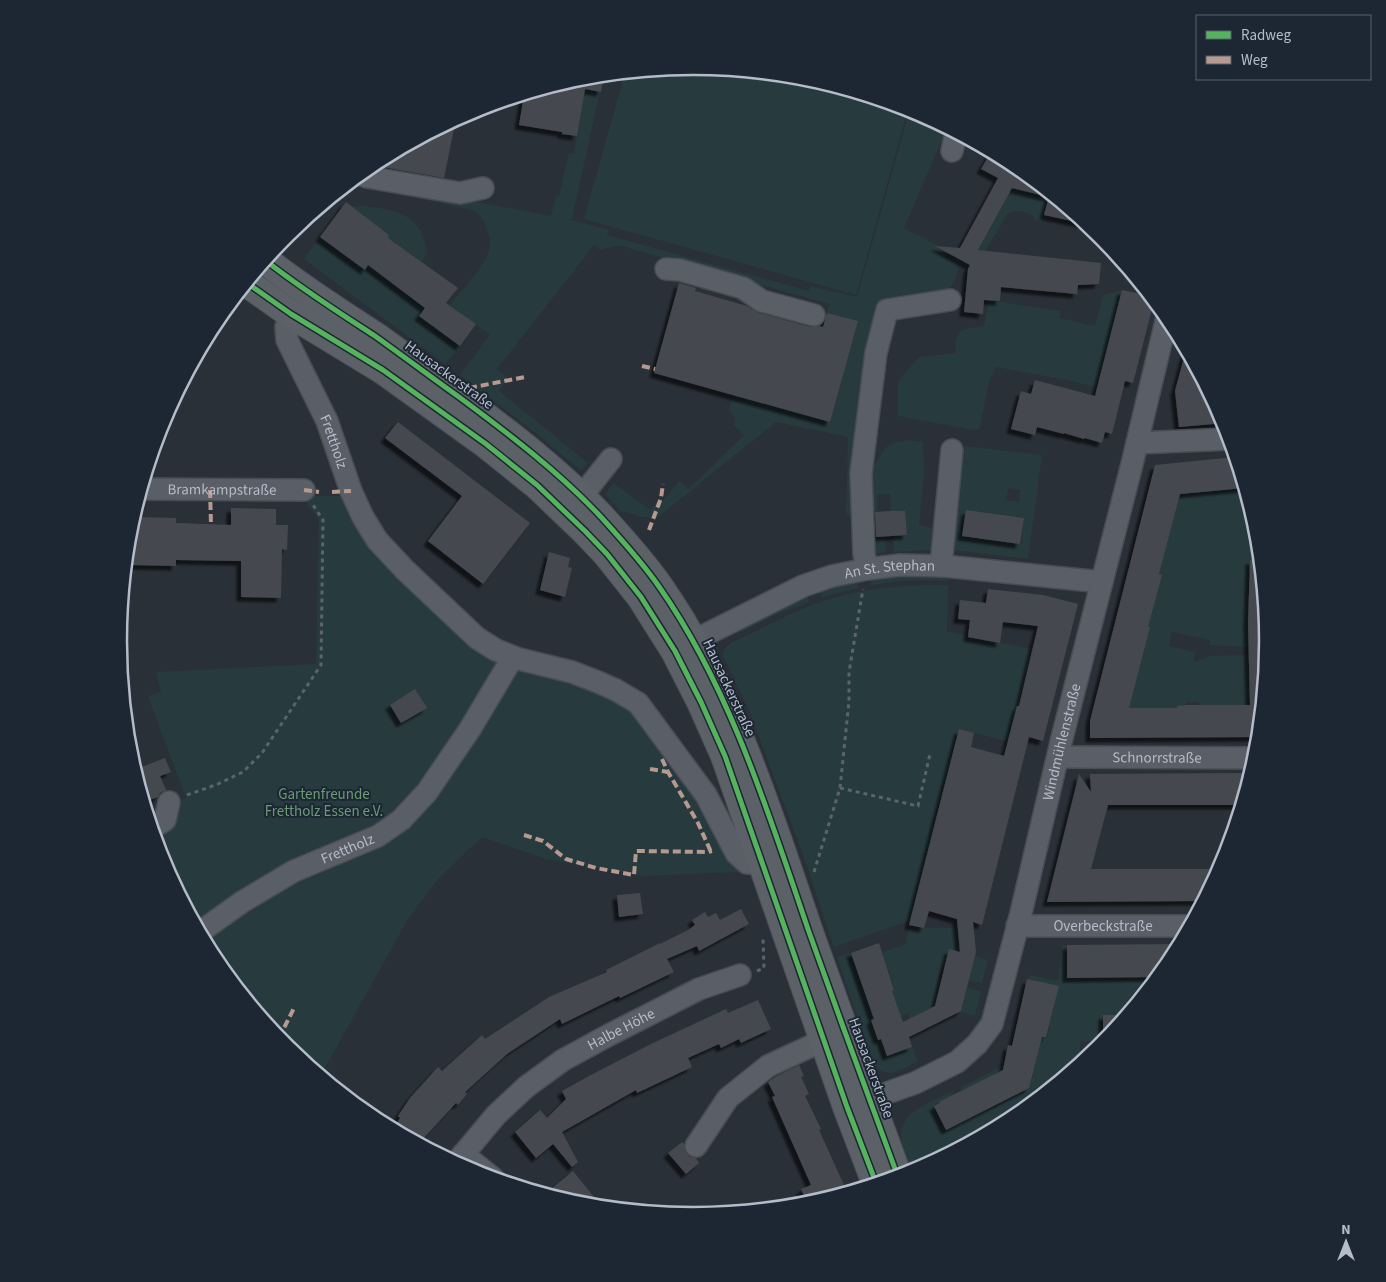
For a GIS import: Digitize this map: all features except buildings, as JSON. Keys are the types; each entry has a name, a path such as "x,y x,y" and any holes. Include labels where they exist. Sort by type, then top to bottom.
{"main road":[{"name":"Hausackerstraße","path":"270,264 286,277 400,354 496,424 581,497 624,543 659,586 693,641 719,691 743,747 844,1030 875,1177"},
{"name":"Hausackerstraße","path":"252,286 291,314 384,370 486,444 537,485 607,554 646,605 675,651 701,702 725,756 824,1040 894,1170"}],"street":[{"path":"370,177 460,193 483,188"},
{"path":"666,269 680,270 743,288 762,301 814,315"},
{"path":"864,570 860,473 876,353 887,310 950,300"},
{"name":"Frettholz","path":"291,314 286,327 287,340 327,421 351,492 377,540 435,599 477,638 496,650 513,657 572,672 616,690 638,704 706,795 736,853 747,863 763,864"},
{"name":"Windmühlenstraße","path":"859,1103 915,1083 957,1062 976,1044 992,1024 1164,328"},
{"path":"1137,443 1222,439"},
{"path":"941,566 952,450"},
{"path":"581,497 611,459"},
{"name":"Bramkampstraße","path":"148,489 304,490"},
{"name":"An St. Stephan","path":"693,641 803,586 832,576 864,570 900,565 941,566 1102,582"},
{"name":"Frettholz","path":"205,928 242,902 294,871 378,836 401,820 427,792 470,729 513,657"},
{"name":"Schnorrstraße","path":"1058,756 1246,758"},
{"path":"158,825 165,820 169,802"},
{"name":"Overbeckstraße","path":"1017,926 1182,926"},
{"name":"Halbe Höhe","path":"460,1157 496,1115 526,1087 563,1060 699,989 740,975"},
{"path":"696,1146 728,1098 768,1066 824,1040"}],"path":[{"path":"169,802 218,784 243,772 262,753 321,665 323,520 304,490"},
{"path":"812,878 840,788 849,701 849,672 864,589 864,570"},
{"path":"840,788 918,806 930,754"},
{"path":"740,975 760,971 764,968 763,938"}],"green space":[{"path":"693,75 767,80 839,94 906,116 856,295 584,219 623,80"},
{"path":"574,88 600,91 572,219 568,219 609,230 607,235 809,291 810,286 857,297 908,117 944,134 904,228 956,255 955,257 970,265 959,264 955,281 942,296 882,305 854,514 846,516 848,437 776,422 657,518 643,517 620,511 605,494 613,483 651,510 660,497 663,500 680,481 689,489 744,435 733,425 735,421 734,416 729,410 734,395 830,422 858,321 827,313 829,304 617,245 600,250 594,245 497,369 508,378 499,391 588,463 581,471 541,437 460,375 490,335 450,305 479,269 488,254 490,247 489,237 485,224 477,213 471,210 369,187 356,186 363,181 394,186 551,216 556,196 559,196 569,153 574,153 582,104"},
{"path":"1012,188 1042,195 1048,200 1043,222 1034,220 1034,217 1021,211 1008,213 985,251 978,250"},
{"path":"364,206 398,212 414,222 420,230 427,253 422,262 388,238 389,235 352,207"},
{"path":"320,237 364,270 368,265 425,308 419,316 460,346 445,364 304,259"},
{"path":"1122,290 1101,375 1120,394 1072,381 996,367 989,381 979,429 967,429 898,416 898,381 919,357 955,353 958,334 961,331 984,326 989,300 1060,311 1060,318 1095,326 1103,295"},
{"path":"910,440 923,442 924,476 919,525 932,528 931,550 894,552 894,536 907,535 905,511 891,511 890,494 877,495 877,512 874,513 875,537 885,536 886,552 868,555 872,469 885,448 895,442"},
{"path":"965,446 1042,455 1028,559 951,550","holes":["1008,488 1020,490 1019,502 1006,500","966,510 1023,517 1022,544 961,536"]},
{"path":"1237,486 1253,561 1253,567 1248,568 1249,647 1209,645 1210,640 1172,632 1169,646 1195,652 1194,662 1209,656 1249,655 1249,688 1253,710 1199,706 1199,702 1186,702 1186,706 1177,706 1177,708 1124,710 1135,683 1179,494"},
{"name":"Gartenfreunde Frettholz Essen e.V.","path":"302,496 350,496 477,642 635,704 744,865 739,872 642,876 546,859 482,837 439,878 408,919 324,1070 267,1014 244,986 222,955 185,891 158,824 174,804 186,798 148,696 161,692 156,672 316,664 319,520"},
{"path":"948,571 948,581 899,581 871,586 869,576"},
{"path":"857,580 858,588 822,597 820,593 821,589"},
{"path":"920,585 948,585 947,631 1033,649 1022,707 1017,706 1010,732 1026,746 959,729 911,920 834,947 801,849 749,710 723,656 723,652 731,643 816,603 851,593 874,589"},
{"path":"807,595 809,602 777,614 741,632 738,628"},
{"path":"909,925 924,928 954,928 974,932 975,936 959,937 960,952 949,950 945,966 942,966 938,979 941,980 935,1006 910,1019 908,1013 901,1016 892,991 895,989 882,952 906,944"},
{"path":"1062,945 1067,945 1068,978 1148,977 1118,1015 1103,1015 1102,1031 1093,1041 1080,1041 1080,1054 1038,1090 976,1131 909,1164 901,1139 901,1130 910,1115 918,1109 952,1092 954,1096 939,1102 934,1107 946,1130 1029,1088 1042,1037 1047,1037 1056,997 1028,979 1029,975 1058,981"},
{"path":"851,953 874,1019 871,1020 878,1040 881,1039 887,1056 912,1047 918,1061 889,1073 878,1069 873,1063 837,957"},
{"path":"975,956 988,960 982,983 969,980"},
{"path":"967,988 981,991 975,1016 961,1012"},
{"path":"1007,1053 1006,1068 962,1092 960,1088 1004,1065"}],"marked path":[{"path":"642,366 655,369"},
{"path":"469,388 525,377"},
{"path":"649,530 661,498 663,484"},
{"path":"210,490 211,524"},
{"path":"304,490 319,492"},
{"path":"332,492 351,491"},
{"path":"662,759 698,823 711,852"},
{"path":"650,769 668,772"},
{"path":"524,835 543,841 566,859 596,868 634,875 636,851 712,851"},
{"path":"283,1030 295,1006"}],"cycle path":[{"path":"271,264 305,290 375,336 515,439 585,500 639,560 660,588 708,668 746,754 895,1169"},
{"path":"252,286 291,314 383,370 486,444 537,485 585,531 607,554 641,597 675,651 701,702 725,756 847,1107 874,1177"}]}
